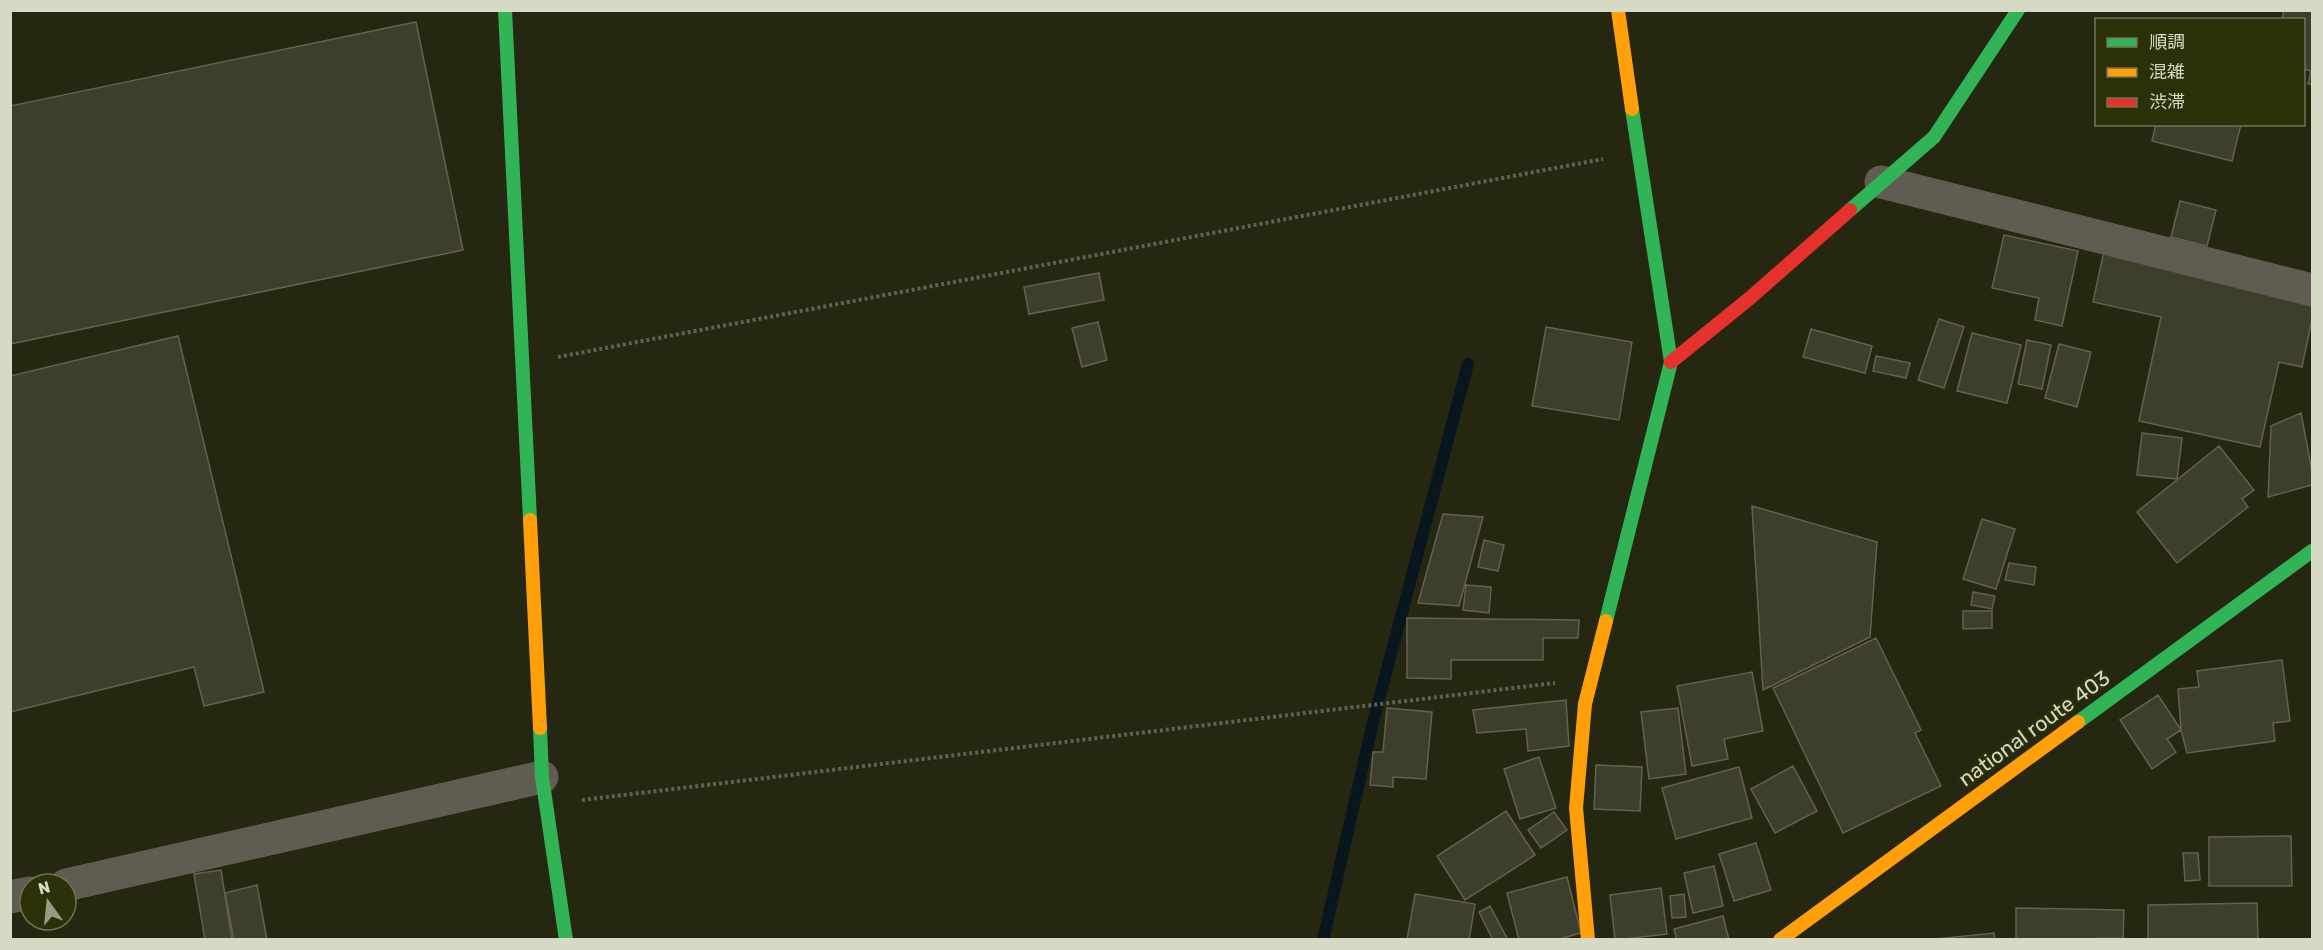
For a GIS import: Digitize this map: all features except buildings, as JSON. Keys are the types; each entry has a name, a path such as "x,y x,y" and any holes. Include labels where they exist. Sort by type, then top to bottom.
{"main road":[{"path":"505,10 542,777 566,939"},
{"path":"1588,939 1576,808 1585,704 1671,362 1618,10"},
{"path":"1671,362 1750,298 1934,137 2018,10"},
{"name":"national route 403","path":"1782,939 2313,551"}],"street":[{"path":"1881,182 2313,290"},
{"path":"78,882 542,777"}],"path":[{"path":"522,364 1638,153"},
{"path":"542,777 572,801 1591,678"}],"waterway":[{"path":"1323,940 1373,722 1468,364"}],"traffic: fast":[{"path":"505,10 530,520"},
{"path":"1850,210 1934,137 2018,10"},
{"path":"1606,621 1671,362 1632,109"},
{"path":"2078,722 2312,551"},
{"path":"540,728 542,777 566,940"}],"traffic: slow":[{"path":"1618,10 1632,109"},
{"path":"530,520 540,728"},
{"path":"1588,940 1576,808 1585,704 1606,621"},
{"path":"1780,940 2078,722"}],"traffic: jam":[{"path":"1671,362 1750,298 1850,210"}]}
